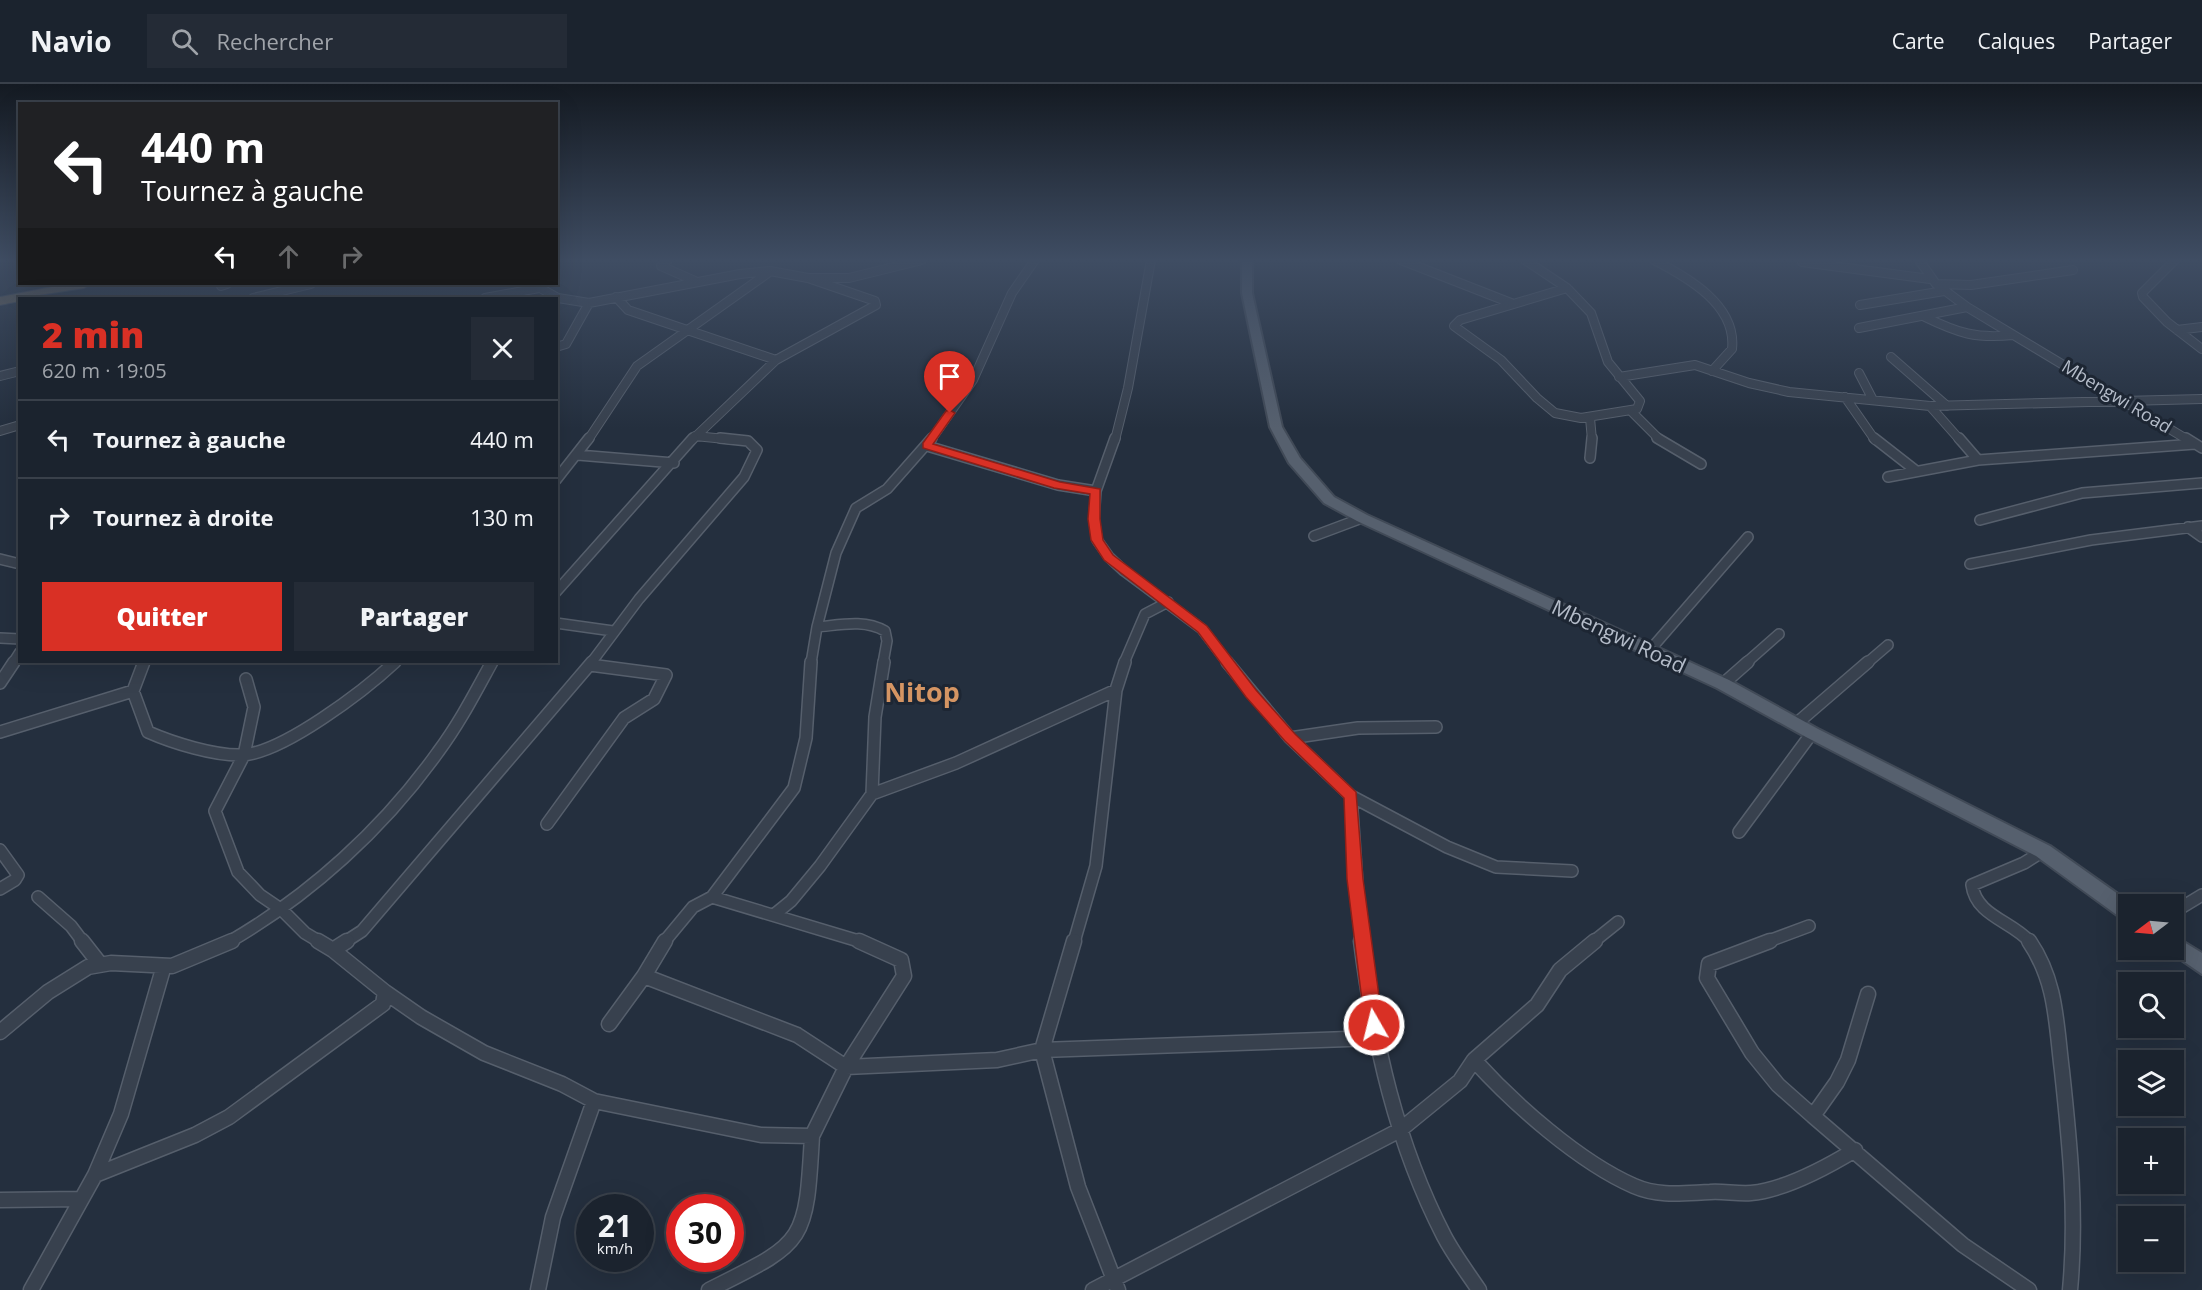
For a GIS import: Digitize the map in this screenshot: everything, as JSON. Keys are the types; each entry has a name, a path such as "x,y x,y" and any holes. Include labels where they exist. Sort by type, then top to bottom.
{"main road":[{"name":"Mbengwi Road","path":"1252,316 1266,390 1276,427 1294,460 1329,500 1362,518 1723,684 1812,733 2043,851 2118,905"},
{"path":"2184,952 2202,965"}],"street":[{"path":"558,346 566,344 582,316"},
{"path":"649,316 776,360"},
{"path":"558,478 578,455 631,373 704,316"},
{"path":"558,590 695,436 776,360 855,316"},
{"path":"712,897 794,788 806,738 808,683 817,627 836,553 856,508 887,489 927,446 973,380 1001,316"},
{"path":"1141,316 1128,388 1113,446 1096,491 1094,519 1097,540 1109,557 1124,571 1202,629 1251,694 1290,738 1351,796 1447,847 1496,867 1572,871"},
{"path":"1471,316 1460,320 1454,326 1505,363 1546,409 1563,417 1590,418 1631,411 1640,405 1640,401 1604,355 1593,316"},
{"path":"1712,371 1731,352 1733,346 1726,320 1723,316"},
{"path":"1859,328 1928,316"},
{"name":"Mbengwi Road","path":"1982,316 2130,403 2198,446"},
{"path":"2162,316 2202,349"},
{"path":"1925,317 1970,338 1985,339 2013,335"},
{"path":"2177,330 2202,327"},
{"path":"1891,357 1947,406"},
{"path":"1619,377 1691,365 1789,392 1947,406 2006,405 2057,400 2130,403 2202,399"},
{"path":"0,376 18,372"},
{"path":"1860,373 1873,400"},
{"path":"1845,398 1877,443 1915,470"},
{"path":"1930,405 1978,460"},
{"path":"1631,411 1653,436 1701,464"},
{"path":"1590,418 1593,434 1590,458"},
{"path":"0,431 18,426"},
{"path":"333,950 362,931 590,665 613,631 744,477 757,450 747,441 695,436"},
{"path":"927,446 1058,486 1096,491"},
{"path":"1888,477 1915,470 1978,460 2198,446"},
{"path":"578,455 674,462"},
{"path":"1980,520 2082,493 2202,483"},
{"path":"1314,536 1362,518"},
{"path":"1970,564 2091,540 2202,526"},
{"path":"2188,527 2202,537"},
{"path":"1650,650 1748,537"},
{"path":"0,559 18,564"},
{"path":"1116,1284 1078,1187 1042,1050 1096,866 1116,690 1131,642 1145,614 1168,602"},
{"path":"558,623 613,631"},
{"path":"775,914 790,901 820,866 872,794 875,717 887,641 885,631 878,626 868,625 817,627"},
{"path":"1723,684 1779,634"},
{"path":"0,638 18,639"},
{"path":"1796,724 1888,645"},
{"path":"0,683 18,655"},
{"path":"144,663 132,691 148,732 184,746 244,755 289,737 321,717 394,663"},
{"path":"0,1032 80,972 100,964 120,963 162,969 183,964 236,940 282,910 327,873 403,794 461,718 491,663"},
{"path":"547,824 624,718 654,699 666,675 590,665"},
{"path":"246,680 254,707 244,755 221,795 215,811 238,872 260,895 282,910 305,933 333,950 385,992 421,1017 484,1053 562,1084 594,1101 761,1135 812,1136"},
{"path":"872,794 956,763 1116,690"},
{"path":"0,732 132,691"},
{"path":"1290,738 1358,728 1436,726"},
{"path":"1739,831 1812,733"},
{"path":"1351,796 1361,936 1377,1038 1400,1130 1411,1167 1432,1215 1454,1256 1479,1290"},
{"path":"0,850 18,875 0,889"},
{"path":"2043,851 2024,863 1972,885 1971,894 1977,903 2027,940 2039,957 2052,989 2072,1153 2075,1250 2070,1290"},
{"path":"2184,906 2202,895"},
{"path":"38,897 71,926 100,964"},
{"path":"609,1024 644,976 676,926 697,900 712,897 775,914 850,937 901,960 904,976 897,990 876,1017 846,1067 812,1136 807,1205 800,1232 781,1253 709,1290"},
{"path":"1093,1290 1116,1284 1400,1130 1460,1081 1474,1060 1537,1005 1560,970 1618,922"},
{"path":"1809,926 1709,964 1706,971 1707,978 1749,1053 1782,1093 1855,1150 1963,1245 2029,1290"},
{"path":"31,1290 95,1175 121,1114 162,969"},
{"path":"644,976 797,1035 846,1067 997,1060 1042,1050 1377,1038"},
{"path":"95,1175 195,1135 229,1117 364,1020 383,1004 385,992"},
{"path":"1813,1116 1837,1082 1848,1060 1868,994"},
{"path":"1474,1060 1493,1081 1582,1157 1635,1186 1677,1196 1710,1192 1752,1193 1817,1173 1855,1150"},
{"path":"538,1290 541,1258 552,1215 594,1101"},
{"path":"0,1200 81,1199"}],"district":[{"name":"Nitop","path":"922,691"}],"route":[{"path":"950,413 927,446 1058,486 1096,491 1094,519 1097,540 1109,557 1124,571 1202,629 1251,694 1290,738 1351,796 1355,879 1374,1025"}]}
